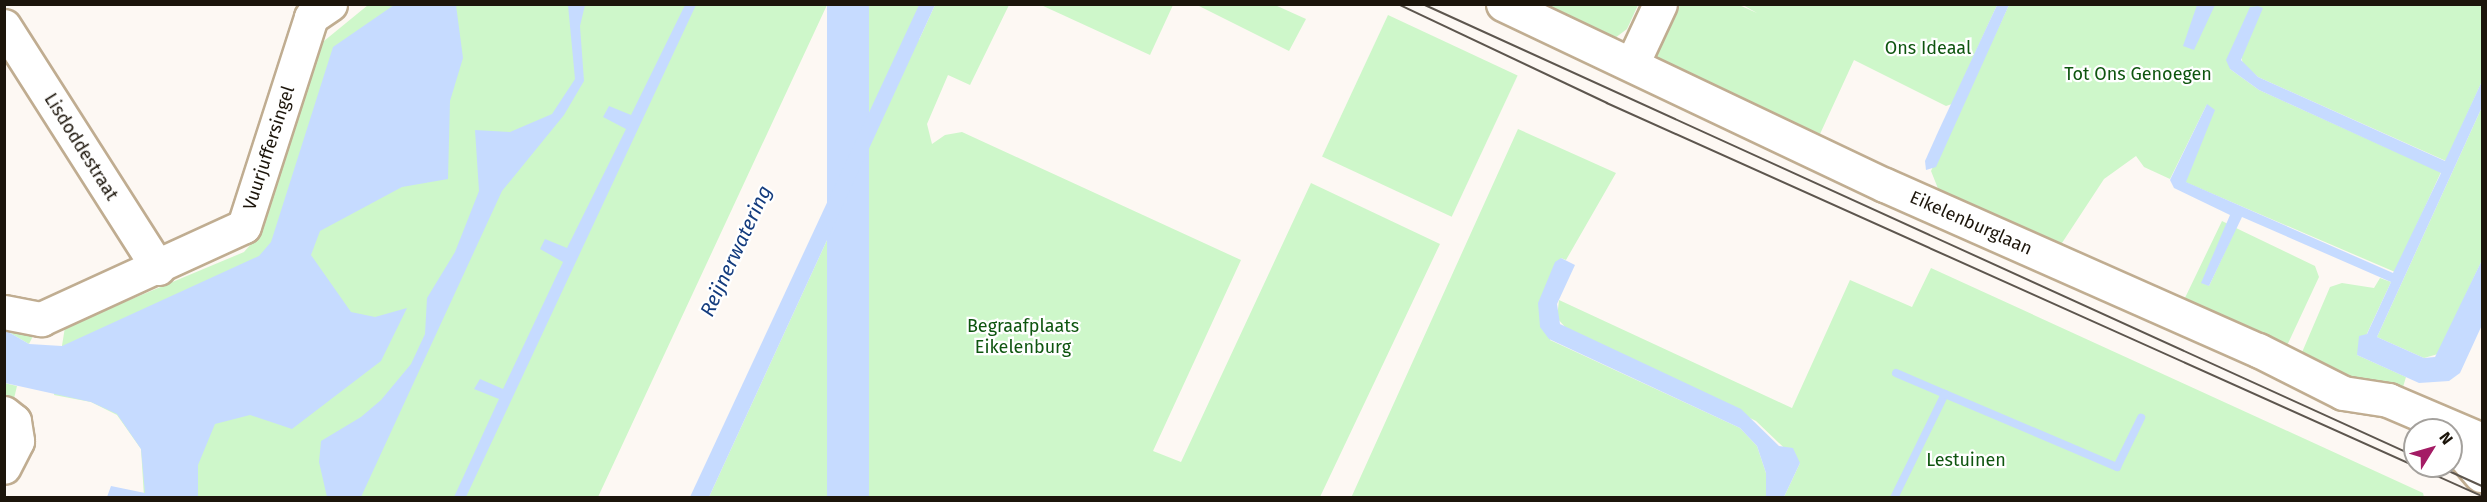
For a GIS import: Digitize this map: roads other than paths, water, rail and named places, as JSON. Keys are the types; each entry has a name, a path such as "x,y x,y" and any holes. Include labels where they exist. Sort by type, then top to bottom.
{"street":[{"name":"Eikelenburglaan","path":"1503,4 1885,185 2258,350 2343,393 2388,400 2421,418"},
{"path":"1632,64 1660,4"},
{"name":"Vuurjuffersingel","path":"4,312 41,319 158,268 244,226 313,8"},
{"name":"Lisdoddestraat","path":"4,26 158,268"},
{"path":"4,467 17,441 9,417"},
{"name":"Eikelenburglaan","path":"2463,436 2482,440"},
{"name":"Eikelenburglaan","path":"2463,457 2479,482"}],"water":[{"path":"394,5 456,5 463,58 450,101 448,179 402,187 320,231 311,255 351,312 375,317 407,308 381,361 292,429 250,415 215,424 198,465 198,497 107,497 111,486 145,493 141,449 117,414 91,402 5,383 5,330 29,344 62,346 259,256 271,242 333,47"},
{"path":"568,5 585,5 580,26 584,81 564,115 502,191 361,497 327,497 319,462 321,441 361,417 381,400 411,364 425,334 427,298 455,252 479,191 475,130 510,132 552,114 575,79"},
{"path":"685,5 696,5 466,497 454,497 499,399 474,389 480,379 503,389 563,262 540,249 545,239 567,248 626,129 603,117 609,106 631,115"},
{"path":"827,5 869,5 869,498 827,498"},
{"path":"919,5 935,5 709,497 690,497"},
{"path":"1997,5 2009,5 1936,167 1926,170 1925,161"},
{"path":"2197,5 2215,5 2194,50 2183,46"},
{"path":"2250,7 2263,8 2241,60 2258,77 2445,161 2482,81 2482,107 2377,337 2424,358 2435,357 2482,260 2482,325 2460,373 2449,381 2419,383 2357,355 2359,336 2367,334 2391,282 2242,217 2209,286 2201,283 2230,215 2174,188 2170,180 2207,104 2215,110 2186,182 2393,273 2441,173 2259,90 2230,69 2226,60"},
{"path":"1561,258 1575,265 1557,304 1560,324 1741,409 1779,446 1793,448 1800,463 1784,497 1766,497 1766,473 1757,446 1740,428 1549,339 1540,327 1538,303 1555,262"}],"waterway":[{"path":"1896,373 1945,394"},
{"path":"1894,498 1945,394 2117,467 2141,418"}],"tram line":[{"path":"1398,4 1607,103 2482,496"},
{"path":"1423,4 2403,451"},
{"path":"2463,477 2482,486"}],"park label":[{"name":"Ons Ideaal","path":"1928,48"},
{"name":"Tot Ons Genoegen","path":"2138,74"},
{"name":"Begraafplaats Eikelenburg","path":"1023,337"},
{"name":"Lestuinen","path":"1966,460"}],"water label":[{"name":"Reijnerwatering","path":"736,251"}]}
